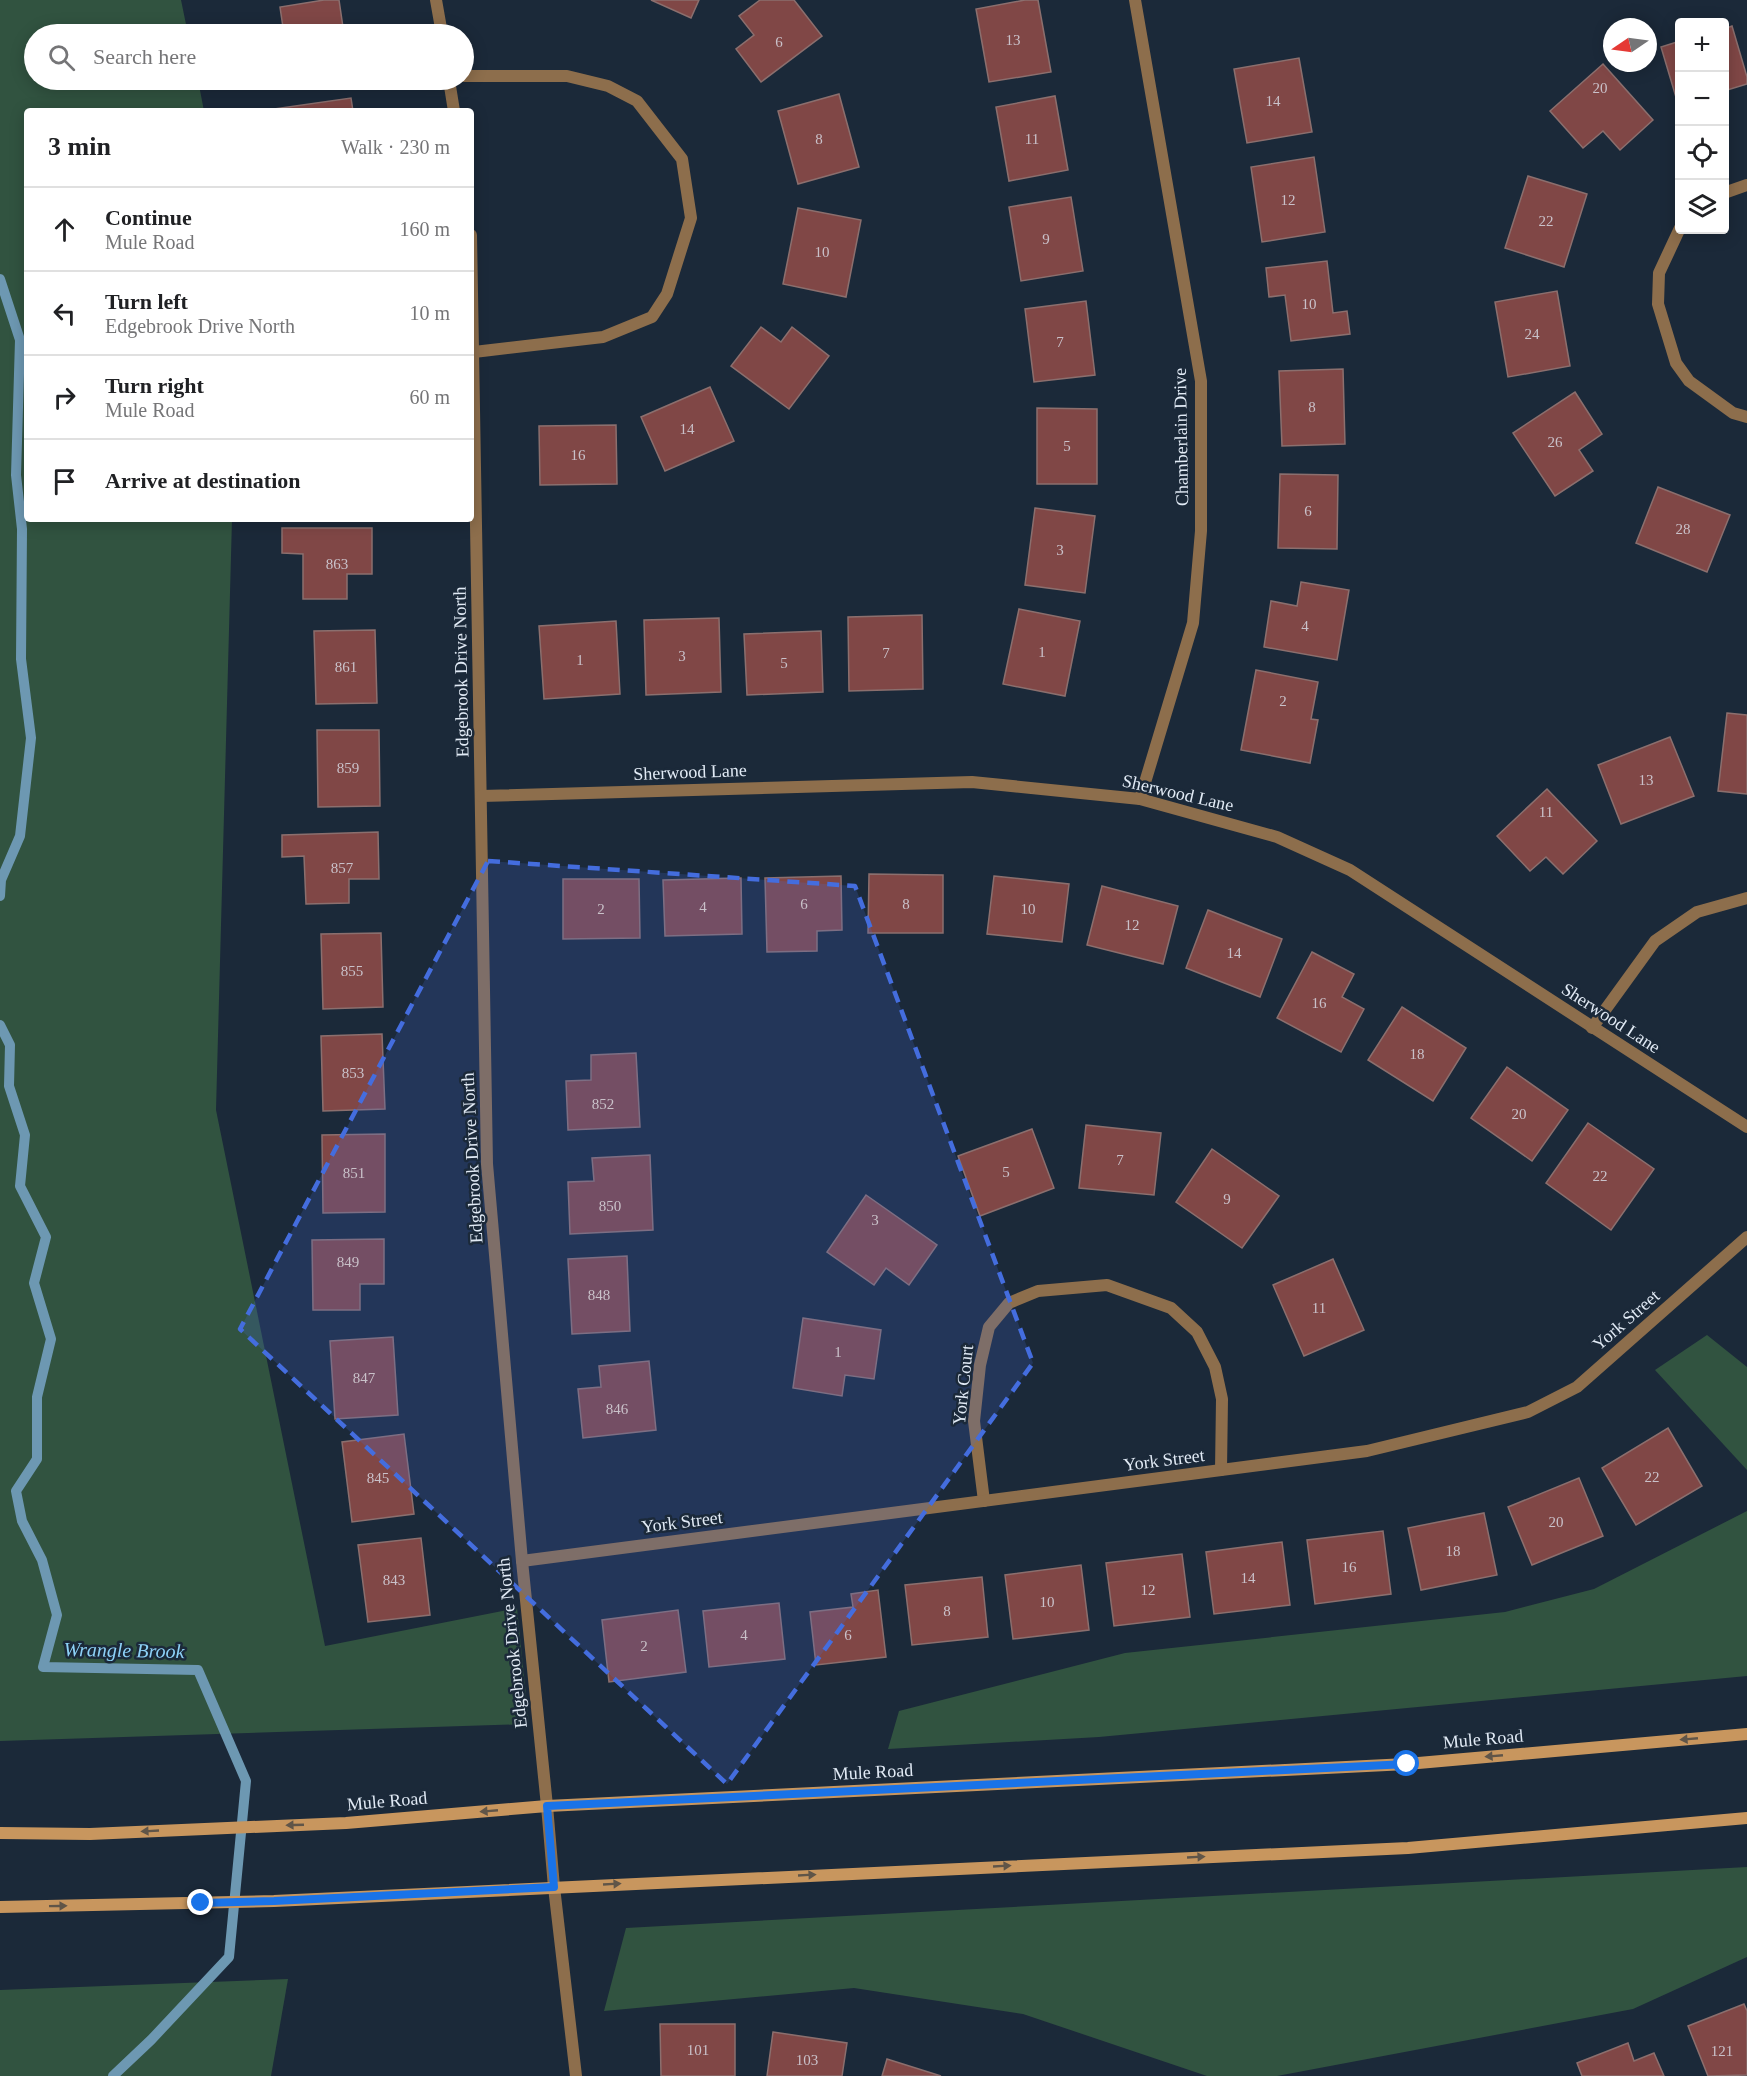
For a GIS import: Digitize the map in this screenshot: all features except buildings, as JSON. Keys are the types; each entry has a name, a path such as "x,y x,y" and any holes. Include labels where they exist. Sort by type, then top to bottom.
{"main road":[{"name":"Mule Road","path":"0,1833 90,1834 346,1823 547,1806 1407,1764 1747,1734"},
{"path":"0,1907 252,1902 1408,1848 1747,1818"}],"street":[{"path":"436,0 440,24"},
{"name":"Chamberlain Drive","path":"1135,0 1201,381 1201,531 1193,623 1140,799"},
{"path":"474,76 567,76 608,86 637,101 682,159 691,218 667,294 652,317 603,338 474,352"},
{"path":"451,90 454,108"},
{"path":"1729,192 1747,184"},
{"path":"1677,234 1659,273 1658,304 1676,363 1689,381 1733,413 1747,417"},
{"name":"Edgebrook Drive North","path":"474,352 487,1164 522,1561 554,1887 576,2076"},
{"name":"Sherwood Lane","path":"481,796 972,782 1140,799 1277,837 1350,870 1747,1127"},
{"path":"1592,1028 1655,941 1697,912 1747,898"},
{"name":"York Street","path":"522,1561 1367,1451 1528,1412 1577,1387 1747,1237"},
{"name":"York Court","path":"984,1501 974,1421 980,1365 989,1327 1009,1303 1038,1291 1107,1285 1171,1308 1197,1332 1215,1367 1222,1399 1221,1470"}],"highlighted area":[{"path":"488,861 855,886 1033,1363 727,1784 240,1329"}],"green space":[{"path":"0,0 181,0 186,24 24,24 24,90 200,90 203,108 24,108 24,522 232,522 216,1110 325,1646 517,1608 529,1724 0,1741"},
{"path":"1707,1335 1747,1367 1747,1470 1655,1370"},
{"path":"1747,1511 1747,1676 1099,1737 888,1749 899,1711 1125,1653 1505,1612 1594,1589"},
{"path":"1747,1867 1747,1957 1633,2009 1277,2076 1207,2076 1023,2014 854,1988 604,2011 626,1928"},
{"path":"288,1979 271,2076 0,2076 0,1990"}],"waterway":[{"name":"Wrangle Brook","path":"0,279 20,340 16,475 22,529 21,659 31,738 20,836 1,880 0,896"},
{"name":"Wrangle Brook","path":"0,1025 10,1045 9,1086 25,1135 20,1186 46,1237 34,1283 51,1339 37,1397 37,1459 16,1491 22,1521 42,1560 57,1615 43,1667 198,1670 246,1781 229,1957 151,2040 113,2076"}],"route":[{"path":"201,1903 554,1887 547,1806 1407,1764"}]}
